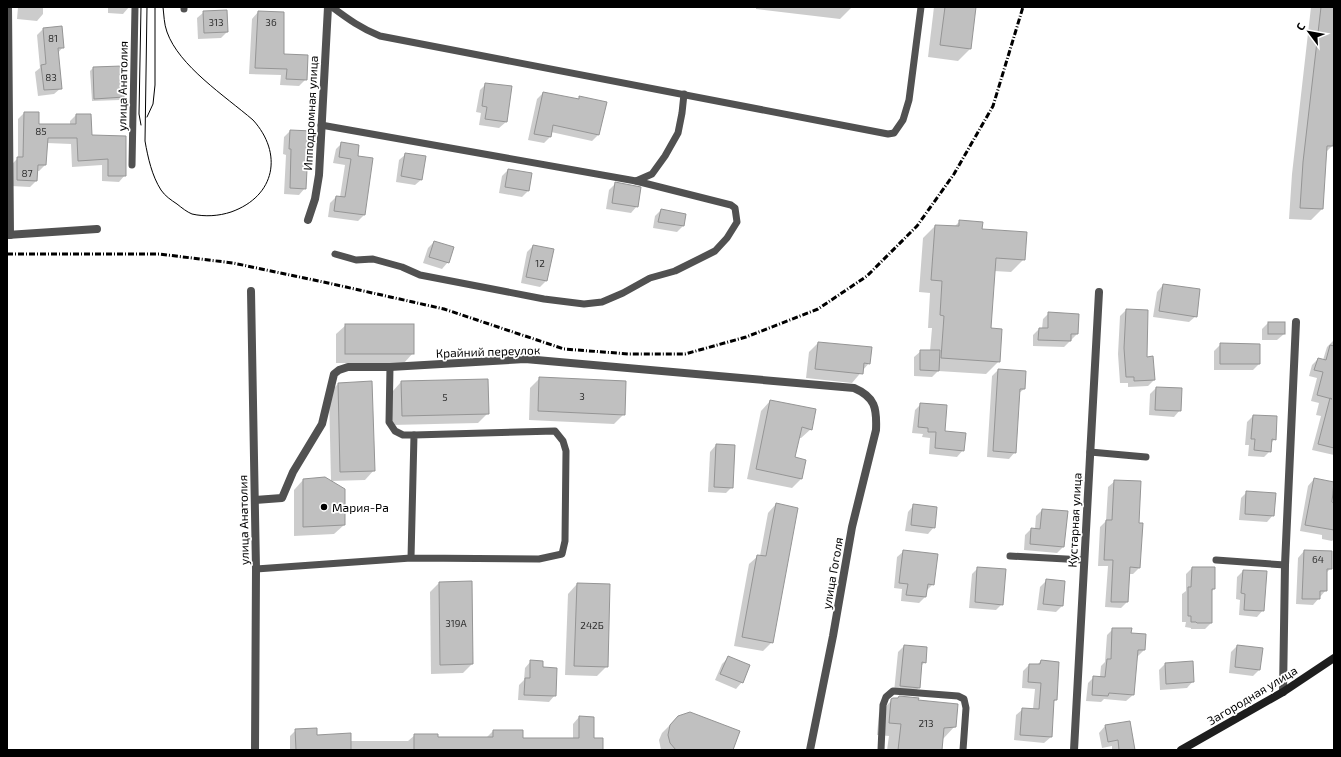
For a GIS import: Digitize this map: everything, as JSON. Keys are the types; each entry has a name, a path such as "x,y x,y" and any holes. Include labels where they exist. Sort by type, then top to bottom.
{"main road":[{"name":"Загородная улица","path":"1181,750 1283,692 1334,658"}],"street":[{"path":"8,7 9,235 97,229"},
{"name":"Ипподромная улица","path":"308,220 315,199 319,175 328,7"},
{"name":"улица Анатолия","path":"251,291 256,570 255,750"},
{"name":"Кустарная улица","path":"1074,750 1098,292"},
{"path":"1283,692 1285,565 1296,322"},
{"name":"Крайний переулок","path":"255,500 282,498 293,472 322,424 334,374 339,370 348,367 390,367 525,359 854,388 865,393 872,402"},
{"name":"улица Гоголя","path":"810,750 833,636 852,527 876,430 877,414 872,402"}],"lane":[{"name":"улица Анатолия","path":"132,165 135,7"},
{"path":"332,7 356,25 380,36 888,134 894,133 903,120 909,100 921,7"},
{"path":"636,180 652,174 665,156 678,132 684,94"},
{"path":"321,125 636,180 731,205 735,208 736,222 727,238 715,251 675,271 650,278 623,293 602,302 584,304 544,299 420,275 402,267 373,259 356,260 335,254"},
{"path":"256,570 411,558 539,559 562,554 565,533 566,450 563,441 554,431 403,435 395,431 389,422 390,367"},
{"path":"411,558 414,435"},
{"path":"1090,452 1146,456"},
{"path":"1010,556 1084,560"},
{"path":"1216,560 1285,565"},
{"path":"881,750 884,705 886,697 893,691 958,696 964,699 966,708 963,750"}],"building":[{"path":"945,7 976,7 971,49 940,45"},
{"path":"1321,7 1334,7 1333,146 1327,146 1323,209 1300,208 1303,162"},
{"path":"227,10 228,32 204,33 203,11"},
{"path":"258,11 284,12 284,54 308,55 307,80 286,79 287,69 255,68"},
{"path":"62,26 64,48 58,48 62,89 44,90 41,65 46,64 43,28"},
{"path":"122,66 124,97 94,99 93,67"},
{"path":"485,83 512,86 507,122 485,119 487,107 482,106"},
{"path":"543,92 579,99 579,96 607,102 599,135 553,125 551,137 534,134"},
{"path":"24,112 39,112 39,124 76,124 76,114 91,114 92,135 126,136 126,176 108,176 108,159 78,161 77,138 48,138 46,165 38,165 37,181 17,180 17,157 23,157"},
{"path":"290,130 312,131 311,150 308,150 306,189 290,188"},
{"path":"341,142 359,145 358,156 373,158 365,215 334,211 336,196 345,197 351,159 339,157"},
{"path":"405,153 426,156 422,180 401,176"},
{"path":"508,169 532,173 529,191 505,187"},
{"path":"615,182 641,187 638,207 612,203"},
{"path":"661,209 686,214 684,226 658,222"},
{"path":"959,220 983,222 982,229 1027,232 1025,260 996,258 991,328 1002,329 1000,362 941,358 944,316 940,315 942,281 931,280 935,225 959,226"},
{"path":"434,241 454,247 449,263 429,257"},
{"path":"533,245 554,249 547,281 526,277"},
{"path":"1163,284 1200,289 1197,317 1159,311"},
{"path":"1126,309 1148,310 1147,357 1153,356 1155,380 1134,381 1134,377 1126,377 1124,348"},
{"path":"1048,312 1079,314 1078,334 1071,334 1071,341 1038,340 1039,328 1048,328"},
{"path":"1268,322 1285,322 1285,334 1268,334"},
{"path":"345,324 414,324 414,354 345,354"},
{"path":"818,342 872,347 870,364 864,363 863,374 815,369"},
{"path":"1220,343 1260,344 1260,364 1220,364"},
{"path":"1330,345 1334,346 1334,448 1318,444 1330,398 1317,395 1323,372 1314,370 1318,358 1326,360"},
{"path":"920,350 940,350 939,371 920,370"},
{"path":"998,369 1026,371 1025,389 1020,389 1016,453 993,451"},
{"path":"539,377 626,381 625,415 538,411"},
{"path":"488,379 489,414 402,416 401,381"},
{"path":"372,381 375,471 340,472 338,383"},
{"path":"1156,387 1182,388 1181,411 1155,410"},
{"path":"770,400 816,409 812,430 802,427 795,457 806,460 802,479 756,469"},
{"path":"920,403 947,405 945,431 966,433 964,451 935,448 936,432 928,432 928,428 918,427"},
{"path":"1253,415 1277,416 1276,440 1272,439 1271,452 1254,450 1255,439 1251,439"},
{"path":"716,444 735,445 733,488 714,487"},
{"name":"Мария-Ра","path":"325,477 345,489 345,525 303,527 303,479"},
{"path":"1314,478 1334,482 1332,502 1334,503 1334,530 1305,525"},
{"path":"1114,480 1141,481 1139,523 1143,523 1140,568 1130,567 1128,602 1111,602 1113,560 1104,560 1106,520 1112,520"},
{"path":"1246,491 1276,493 1274,516 1245,514"},
{"path":"776,503 798,508 773,643 742,637 757,555 766,556"},
{"path":"913,504 937,507 935,528 911,525"},
{"path":"1042,509 1068,511 1064,547 1030,544 1031,528 1040,529"},
{"path":"903,550 938,554 934,585 928,584 926,597 906,595 908,584 899,583"},
{"path":"1304,550 1332,551 1332,569 1327,569 1327,591 1320,591 1320,599 1302,599"},
{"path":"977,567 1006,569 1003,605 975,602"},
{"path":"1192,567 1215,567 1215,589 1212,589 1212,623 1191,622 1191,616 1188,616 1188,587 1191,587"},
{"path":"1243,570 1267,571 1264,611 1244,610 1245,594 1241,593"},
{"path":"1046,579 1065,581 1063,606 1043,604"},
{"path":"472,581 473,664 440,665 439,582"},
{"path":"577,583 610,584 608,667 574,666"},
{"path":"1112,628 1132,628 1131,633 1146,634 1145,650 1138,650 1134,695 1109,693 1108,696 1092,695 1093,676 1105,677 1107,659 1111,659"},
{"path":"904,645 927,647 926,663 922,662 920,688 900,686"},
{"path":"1237,645 1263,648 1260,670 1235,667"},
{"path":"728,656 750,665 743,683 720,674"},
{"path":"530,660 543,661 543,667 557,668 556,696 524,695 525,678 530,678"},
{"path":"1041,660 1059,662 1057,700 1054,700 1052,737 1020,735 1022,708 1039,709 1041,683 1028,682 1029,664 1040,664"},
{"path":"1193,661 1194,682 1166,684 1165,663"},
{"path":"899,696 919,698 918,700 958,704 956,727 944,728 942,750 898,750 901,724 889,723 891,699 898,698"},
{"path":"690,712 740,731 733,750 676,750 670,743 668,735 670,725 678,716"},
{"path":"579,716 594,717 594,738 603,738 603,750 414,750 414,734 438,734 438,737 493,737 493,730 523,730 523,738 579,738"},
{"path":"1130,721 1135,750 1119,750 1118,740 1108,742 1105,725"},
{"path":"317,728 317,735 351,733 351,750 296,750 295,729"}],"tram line":[{"path":"141,7 139,114 141,125"},
{"path":"147,7 145,141 155,179 166,196 184,210 192,214 212,216 231,212 246,205 258,196 266,185 270,172 271,159 269,146 263,133 253,120 204,80 182,57 173,45 167,32 163,7"},
{"path":"147,117 153,104 155,85 155,7"}],"railway":[{"path":"7,254 159,254 233,263 444,309 564,349 629,354 685,354 746,337 818,309 867,276 917,226 954,174 993,106 1023,7"}],"place":[{"name":"Мария-Ра","path":"324,507"}]}
